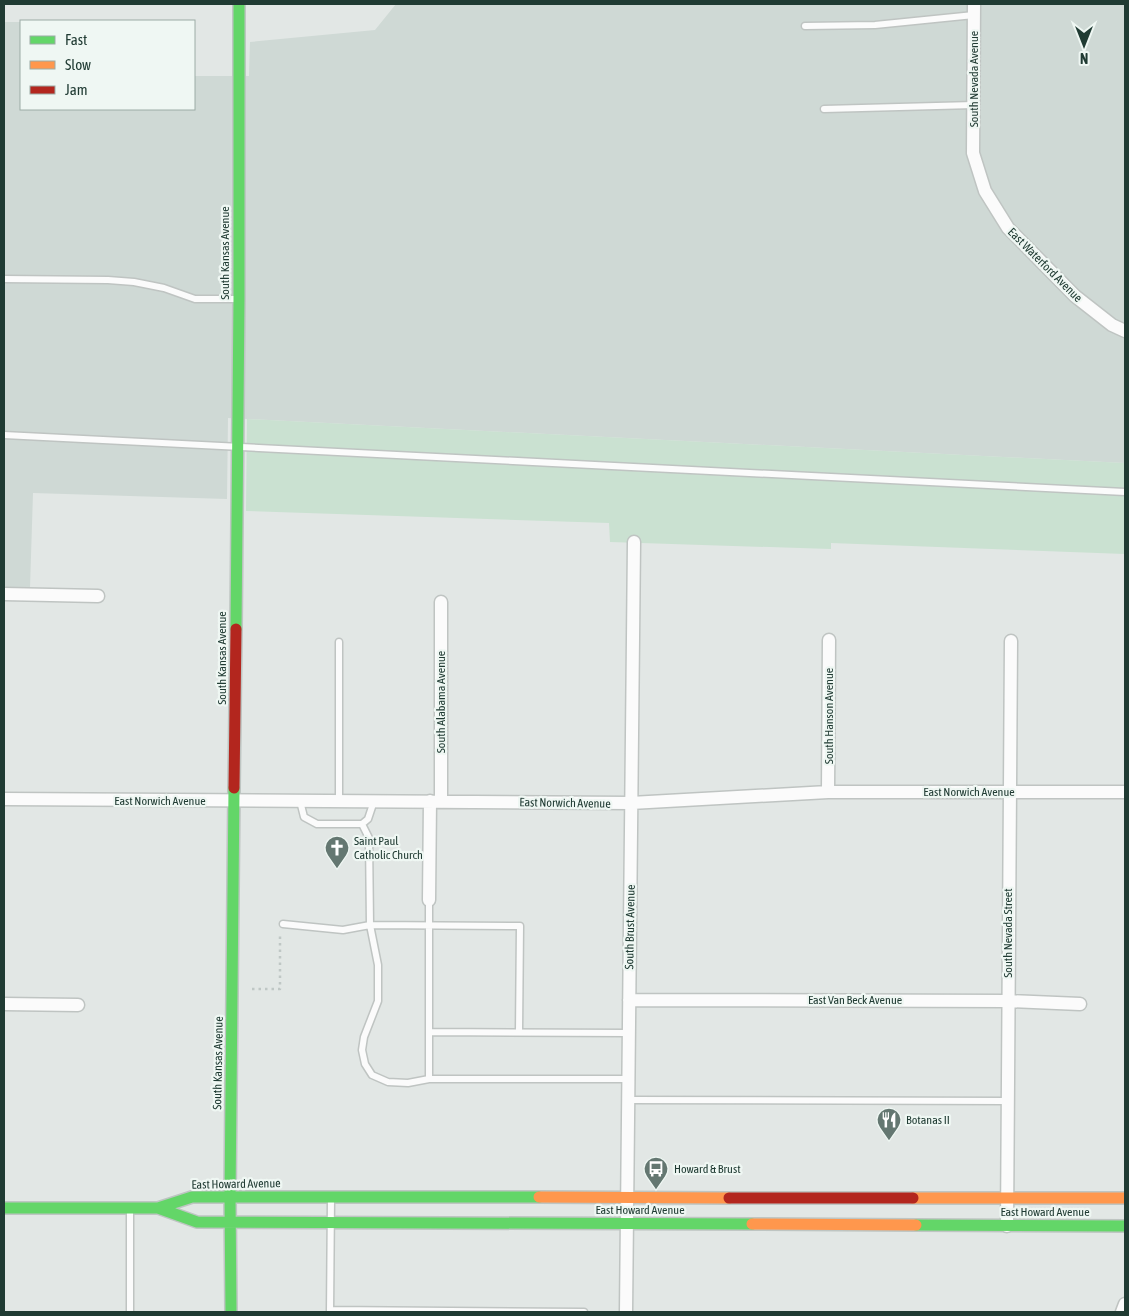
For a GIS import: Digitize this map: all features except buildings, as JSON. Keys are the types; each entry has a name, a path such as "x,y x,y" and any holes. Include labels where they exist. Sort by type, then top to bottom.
{"main road":[{"name":"South Kansas Avenue","path":"231,1312 230,1196 239,300 239,4"},
{"name":"East Howard Avenue","path":"4,1208 158,1208 192,1196 628,1197 1007,1226 1125,1226"},
{"name":"East Howard Avenue","path":"158,1208 197,1222 627,1224 1006,1198 1125,1198"}],"street":[{"name":"South Nevada Avenue","path":"973,153 974,10"},
{"name":"East Waterford Avenue","path":"973,153 985,191 1008,228 1075,296 1112,325 1125,331"},
{"name":"South Brust Avenue","path":"626,1312 634,542"},
{"path":"4,594 98,596"},
{"name":"South Alabama Avenue","path":"429,900 435,802 441,602"},
{"name":"South Hanson Avenue","path":"828,792 829,640"},
{"name":"South Nevada Street","path":"1007,1226 1011,641"},
{"name":"East Norwich Avenue","path":"4,799 235,802 631,803 828,792 1125,792"},
{"name":"East Van Beck Avenue","path":"629,1000 1008,1001 1080,1004"},
{"path":"4,1004 78,1005"},
{"path":"1122,1312 1125,1304"}],"lane":[{"path":"805,26 883,24 974,10"},
{"path":"824,110 974,105"},
{"path":"4,279 116,280 164,288 195,299 239,300"},
{"path":"4,436 237,446 1125,492"},
{"path":"339,642 339,802"},
{"path":"300,802 304,817 317,824 362,824 368,819 374,802"},
{"path":"362,824 369,838 370,925 378,966 378,1001 364,1037 362,1050 365,1064 372,1075 388,1082 408,1083 429,1079 629,1079"},
{"path":"429,900 429,1079"},
{"path":"282,924 344,930 370,925 520,926 519,1032"},
{"path":"429,1032 629,1033"},
{"path":"628,1100 1007,1101"},
{"path":"332,1197 330,1223 330,1311 584,1312"},
{"path":"130,1208 130,1312"}],"path":[{"path":"252,989 280,989 280,932 282,924"}],"shaded area":[{"path":"396,4 1125,4 1125,463 228,418 227,499 33,493 30,588 4,588 4,22 20,22 20,110 195,110 195,76 249,76 250,42 375,30"}],"green space":[{"path":"247,419 1125,463 1125,554 831,543 831,549 610,542 609,523 246,511"}],"traffic: fast":[{"path":"236,629 239,4"},
{"path":"231,1312 230,1197 234,788"},
{"path":"4,1208 158,1208 192,1197 539,1197"},
{"path":"158,1208 197,1222 752,1224"},
{"path":"916,1225 1125,1226"}],"traffic: slow":[{"path":"539,1197 729,1198"},
{"path":"913,1198 1125,1198"},
{"path":"752,1224 916,1225"}],"traffic: jam":[{"path":"234,788 236,629"},
{"path":"729,1198 913,1198"}],"place":[{"name":"Saint Paul Catholic Church","path":"337,869"},
{"name":"Botanas II","path":"889,1141"},
{"name":"Howard & Brust","path":"656,1190"}]}
